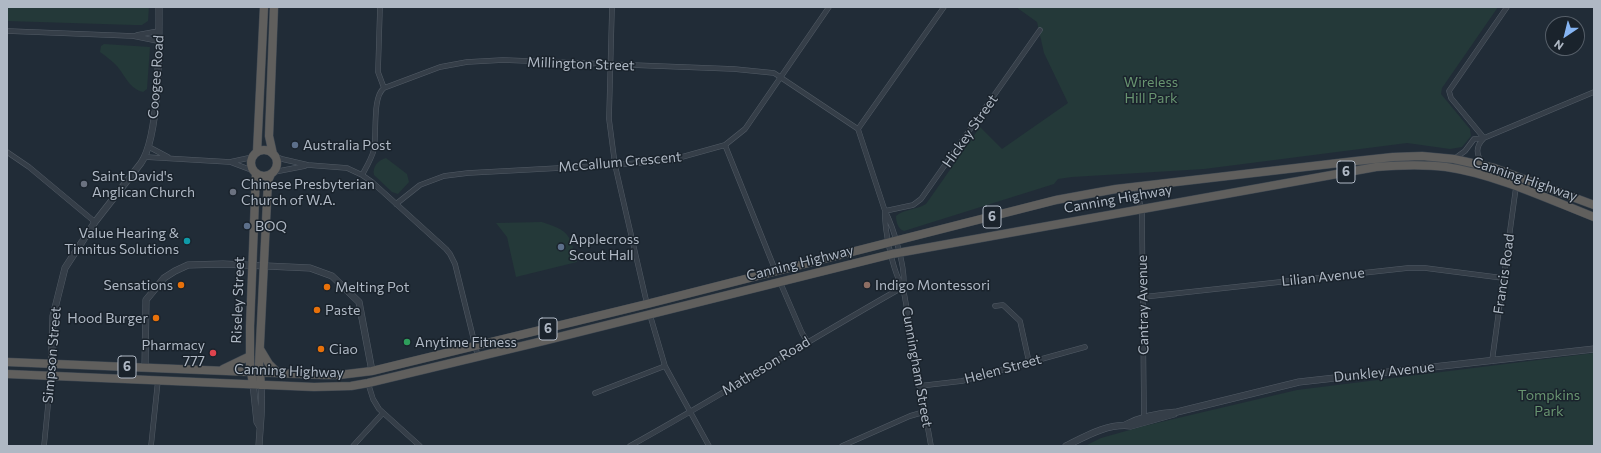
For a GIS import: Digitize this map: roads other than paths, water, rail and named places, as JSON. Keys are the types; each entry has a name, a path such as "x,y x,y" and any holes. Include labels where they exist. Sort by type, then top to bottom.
{"highway":[{"name":"Riseley Street","path":"257,384 250,356 255,172 251,166 255,154 264,7"},
{"name":"Riseley Street","path":"255,372 260,349 268,181 277,164 269,136 274,7"},
{"path":"255,154 262,150 269,151 274,155"},
{"name":"Canning Highway","path":"7,362 339,375 372,371 776,272 1088,193 1192,179 1392,157 1422,156 1454,159 1482,165 1594,205"},
{"name":"Canning Highway","path":"7,374 327,387 351,386 650,315 895,253 1376,167 1426,165 1465,171 1516,187 1594,217"},
{"path":"255,172 266,176 273,173"},
{"path":"260,349 269,364 278,373"},
{"path":"220,370 250,356"}],"street":[{"name":"Coogee Road","path":"149,147 156,103 159,7"},
{"path":"362,175 371,158 375,140 377,98 384,88 378,72 380,7"},
{"path":"612,7 609,119 615,165 647,304"},
{"name":"McCallum Crescent","path":"396,204 418,186 444,176 468,172 615,165 671,160 725,145 745,129 829,7"},
{"path":"780,78 858,129 944,7"},
{"path":"1484,138 1451,98 1449,91 1507,7"},
{"name":"Hickey Street","path":"884,211 913,205 921,199 1040,30"},
{"path":"7,31 133,36 158,41"},
{"path":"133,36 159,31"},
{"name":"Millington Street","path":"384,88 440,67 467,62 503,60 759,71 774,73 780,78"},
{"path":"1454,159 1465,151 1474,139 1484,138 1594,92"},
{"name":"Cunningham Street","path":"858,129 884,211 884,222 904,280 903,287 919,386 931,446"},
{"path":"1482,165 1477,154 1477,148 1484,138"},
{"path":"725,145 776,272"},
{"path":"149,147 171,158"},
{"name":"Simpson Street","path":"44,446 51,375 53,316 65,268 95,222 145,158 149,147"},
{"path":"7,152 29,167 95,222"},
{"path":"230,162 255,154"},
{"path":"274,155 282,159 308,165 338,166 347,168 362,175 450,254 455,264 478,357"},
{"path":"145,158 171,158 230,162 255,172"},
{"path":"273,173 308,165"},
{"name":"Cantray Avenue","path":"1136,187 1141,209 1145,420"},
{"name":"Francis Road","path":"1492,360 1516,187"},
{"name":"Cunningham Street","path":"892,242 895,253 898,281 903,287"},
{"path":"145,367 146,300 164,278 188,265 223,264 310,268 332,276 359,302 372,371"},
{"name":"Lilian Avenue","path":"1142,297 1408,268 1425,268 1503,278"},
{"path":"780,282 807,341"},
{"name":"Matheson Road","path":"630,446 690,413 807,341 903,287"},
{"path":"995,306 1003,305 1020,321 1029,362"},
{"path":"650,315 665,366 690,413 710,446"},
{"name":"Helen Street","path":"919,386 962,381 1085,347"},
{"name":"Dunkley Avenue","path":"1066,446 1096,430 1125,425 1168,413 1299,382 1594,349"},
{"path":"595,393 665,366"},
{"path":"151,446 158,380"},
{"path":"368,383 376,405 420,446"},
{"name":"Riseley Street","path":"257,384 257,422 260,427 259,446"},
{"path":"842,446 910,416 924,412"},
{"path":"353,446 383,413"}],"place":[{"name":"Australia Post","path":"295,145"},
{"name":"Saint David's Anglican Church","path":"84,184"},
{"name":"Chinese Presbyterian Church of W.A.","path":"233,192"},
{"name":"BOQ","path":"247,226"},
{"name":"Value Hearing & Tinnitus Solutions","path":"187,241"},
{"name":"Applecross Scout Hall","path":"561,247"},
{"name":"Sensations","path":"181,285"},
{"name":"Indigo Montessori","path":"867,285"},
{"name":"Melting Pot","path":"327,287"},
{"name":"Paste","path":"317,310"},
{"name":"Hood Burger","path":"156,318"},
{"name":"Anytime Fitness","path":"407,342"},
{"name":"Ciao","path":"321,349"},
{"name":"Pharmacy 777","path":"213,353"}],"park label":[{"name":"Wireless Hill Park","path":"1151,90"},
{"name":"Tompkins Park","path":"1549,404"}]}
